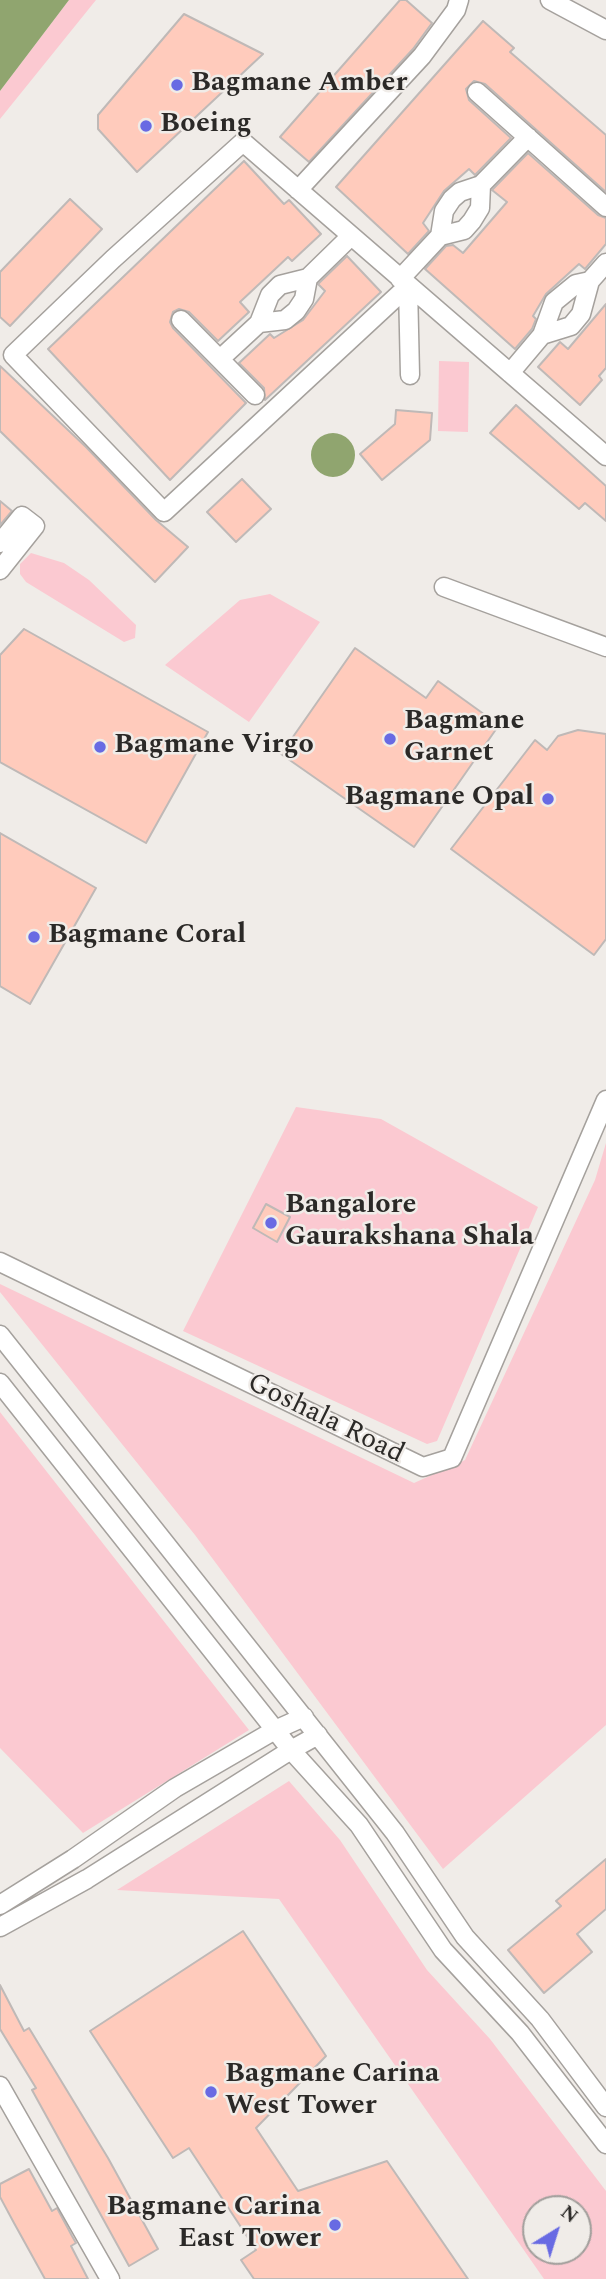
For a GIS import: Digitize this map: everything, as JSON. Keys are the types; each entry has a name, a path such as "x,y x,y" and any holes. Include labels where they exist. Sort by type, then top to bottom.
{"street":[{"path":"298,190 422,56 456,10 460,0"},
{"path":"550,0 606,30"},
{"path":"477,92 606,206"},
{"path":"528,137 481,185 460,192 452,199 443,211 440,236 404,282 164,512 7,349 113,259 243,142 404,282 606,456"},
{"path":"440,236 464,230 472,222 480,208 481,185"},
{"path":"220,359 258,323 263,307 280,285 309,278 351,236"},
{"path":"542,335 571,326 581,314 590,281 606,263"},
{"path":"258,323 285,320 296,311 304,299 309,278"},
{"path":"510,373 542,335 554,302 576,284 590,281"},
{"path":"404,282 410,375"},
{"path":"181,320 255,396"},
{"path":"0,543 29,521 0,570"},
{"path":"444,587 606,647"},
{"name":"Goshala Road","path":"0,1262 422,1467 437,1463 452,1458 606,1100"},
{"path":"0,1335 395,1833 465,1937 540,2019 606,2106"},
{"path":"0,1383 291,1750 359,1825 443,1950 520,2033 606,2144"},
{"path":"0,1905 73,1859 175,1788 275,1730 304,1717"},
{"path":"0,1927 87,1879 318,1735"},
{"path":"0,2086 110,2279"}],"shaded area":[{"path":"0,0 69,0 0,91"},
{"path":"69,0 96,0 0,119 0,91"},
{"path":"439,361 469,362 468,432 438,431"},
{"path":"333,433 348,440 355,455 348,470 333,477 318,470 311,455 318,440"},
{"path":"31,553 64,563 89,580 136,625 135,638 124,642 26,582 20,574 20,564"},
{"path":"270,594 320,622 249,722 165,665 240,600"},
{"path":"296,1107 381,1119 538,1207 437,1441 427,1444 183,1331"},
{"path":"606,1143 606,1725 443,1869 195,1535 0,1292 0,1284 414,1483 465,1460 595,1180"},
{"path":"0,1412 249,1730 83,1833 0,1748"},
{"path":"289,1781 340,1840 427,1970 490,2039 606,2191 606,2279 544,2279 534,2265 592,2265 592,2195 522,2195 522,2247 279,1899 117,1890"}],"building":[{"path":"400,0 406,0 432,23 413,49 309,162 280,137"},
{"name":"Bagmane Amber","path":"184,14 263,54 137,172 98,129 98,115"},
{"path":"483,21 514,48 510,52 606,135 606,192 485,84 474,81 466,89 469,100 511,138 475,175 469,169 444,191 423,223 429,231 408,254 336,187"},
{"path":"528,153 598,215 606,218 606,244 585,269 579,264 546,294 533,316 536,319 532,329 515,349 425,269 446,246 453,245 463,253 507,202 492,190"},
{"path":"244,161 284,204 289,200 321,234 292,261 288,257 240,302 249,312 218,341 189,312 179,309 173,312 170,322 173,328 246,403 170,480 48,349"},
{"path":"70,199 102,229 10,326 0,317 0,272"},
{"path":"347,256 381,292 265,400 264,388 239,363 270,334 274,338 303,320 325,291 318,284"},
{"path":"606,304 606,368 599,376 602,380 580,405 538,367 560,342 568,349"},
{"path":"0,366 86,447 156,520 188,547 155,582 0,431"},
{"path":"516,405 606,486 606,521 585,503 579,509 490,433"},
{"path":"396,410 432,413 430,440 382,480 360,454 395,424"},
{"path":"242,479 271,509 236,542 207,512"},
{"path":"0,501 12,511 0,525"},
{"name":"Bagmane Virgo","path":"24,629 208,732 146,843 0,762 0,655"},
{"name":"Bagmane Garnet","path":"355,648 426,698 438,681 499,725 414,847 281,754"},
{"name":"Bagmane Opal","path":"578,730 606,734 606,939 594,955 451,849 535,740 547,750 558,736"},
{"name":"Bagmane Coral","path":"0,833 96,888 30,1004 0,986"},
{"name":"Bangalore Gaurakshana Shala","path":"266,1204 290,1217 277,1242 253,1228"},
{"path":"606,1859 606,1909 577,1934 592,1952 544,1993 508,1950 561,1906 556,1901"},
{"name":"Bagmane Carina West Tower","path":"243,1931 326,2056 256,2128 298,2191 387,2161 468,2279 254,2279 241,2260 256,2250 189,2148 173,2158 90,2031"},
{"path":"0,1985 24,2031 29,2028 108,2158 158,2249 129,2266 32,2090 36,2088 0,2029"},
{"path":"29,2169 52,2211 57,2208 76,2243 71,2246 88,2279 45,2279 0,2197 0,2184"}],"place":[{"name":"Bagmane Amber","path":"177,85"},
{"name":"Boeing","path":"146,126"},
{"name":"Bagmane Garnet","path":"390,739"},
{"name":"Bagmane Virgo","path":"100,747"},
{"name":"Bagmane Opal","path":"548,799"},
{"name":"Bagmane Coral","path":"34,937"},
{"name":"Bangalore Gaurakshana Shala","path":"271,1223"},
{"name":"Bagmane Carina West Tower","path":"211,2092"},
{"name":"Bagmane Carina East Tower","path":"335,2225"}]}
